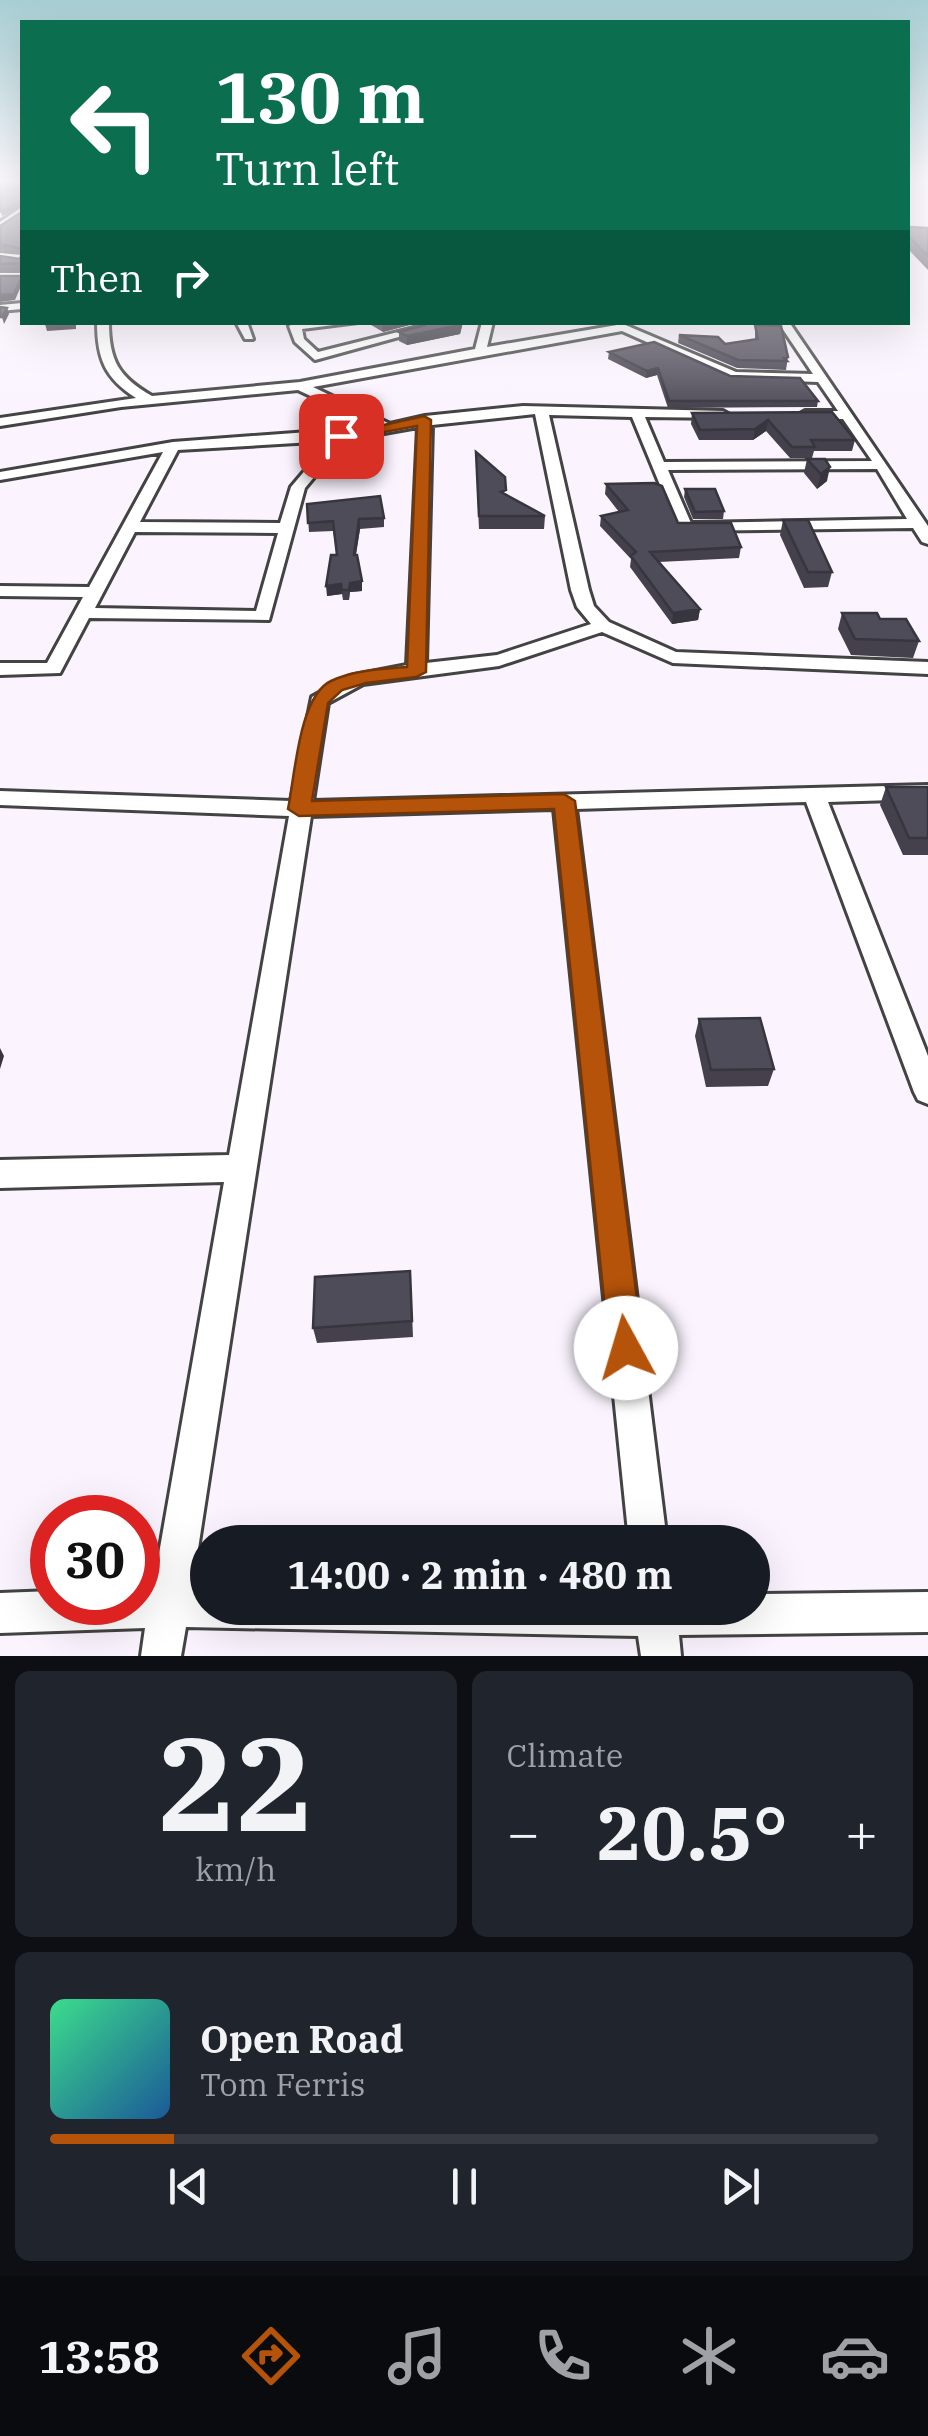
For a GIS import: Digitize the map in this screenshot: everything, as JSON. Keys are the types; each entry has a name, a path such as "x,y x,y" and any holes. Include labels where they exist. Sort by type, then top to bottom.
{"street":[{"path":"103,325 102,352 114,380 148,400"},
{"path":"243,325 249,337"},
{"path":"310,325 295,326 300,340 315,356 423,332 408,325"},
{"path":"474,352 487,325"},
{"path":"0,422 148,400 300,386 622,325 734,376 823,378"},
{"path":"785,325 928,539"},
{"path":"453,346 474,352"},
{"path":"300,386 385,426"},
{"path":"541,410 580,590 586,607 603,626 672,657 928,668"},
{"path":"1,478 173,446 341,436 424,420 541,410 638,416 745,414"},
{"path":"796,415 846,415"},
{"path":"638,416 685,528 918,524"},
{"path":"416,672 424,420"},
{"path":"86,613 263,616 298,487 341,436"},
{"path":"0,669 54,669 173,446"},
{"path":"659,466 882,465"},
{"path":"130,527 286,528"},
{"path":"0,590 94,592"},
{"path":"161,1656 319,701 335,686 365,677 503,659 603,626"},
{"path":"0,798 299,809 928,792"},
{"path":"814,794 928,1092"},
{"path":"564,801 646,1525"},
{"path":"0,1174 241,1168"},
{"path":"0,1613 190,1607"},
{"path":"770,1612 928,1612"},
{"path":"657,1625 660,1656"}],"building":[{"path":"2,256 20,259 20,263 0,264"},
{"path":"0,276 20,276 14,294 0,295"},
{"path":"425,325 460,325 407,336 399,332"},
{"path":"755,325 781,326 787,361 738,360 679,335 718,337 725,344 758,339"},
{"path":"654,342 730,376 800,378 818,401 669,401 658,368 647,371 609,352"},
{"path":"832,412 855,440 811,440 815,447 792,447 768,420 755,429 700,430 692,413"},
{"path":"476,452 505,477 506,490 501,492 545,516 479,516"},
{"path":"807,459 825,459 830,467 821,474"},
{"path":"606,484 662,486 678,523 731,523 741,547 650,552 700,609 673,613 631,556 636,552 601,516 628,510"},
{"path":"685,489 715,489 724,511 695,512"},
{"path":"380,496 384,518 359,519 354,555 362,581 350,583 349,590 342,590 341,584 326,586 331,555 337,555 333,521 308,523 307,504"},
{"path":"783,520 808,520 832,572 808,572"},
{"path":"842,613 877,613 880,619 906,619 919,641 855,639"},
{"path":"886,787 928,787 928,838 909,838"},
{"path":"760,1018 774,1069 711,1070 699,1019"},
{"path":"410,1271 412,1321 313,1328 315,1277"}],"route":[{"path":"341,436 424,420 416,672 365,677 335,686 319,701 299,809 564,801 626,1348"}]}
